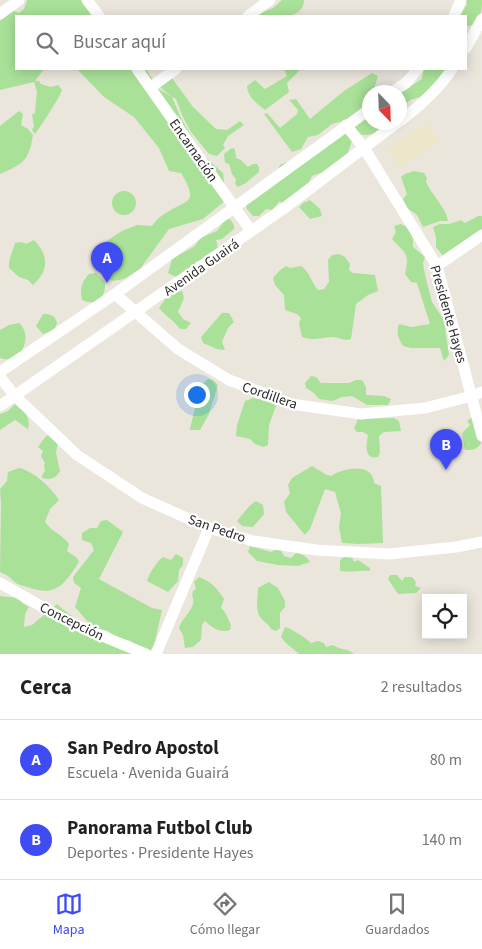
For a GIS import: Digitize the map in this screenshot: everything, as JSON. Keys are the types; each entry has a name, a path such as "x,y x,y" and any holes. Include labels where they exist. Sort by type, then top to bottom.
{"street":[{"path":"0,14 19,0"},
{"path":"88,0 98,15"},
{"path":"249,15 270,0"},
{"path":"454,15 462,0"},
{"path":"467,46 482,18"},
{"name":"Encarnación","path":"138,70 251,231"},
{"path":"151,87 175,70"},
{"path":"403,85 417,70"},
{"name":"Avenida Guairá","path":"407,116 421,105 451,70"},
{"name":"Avenida Guairá","path":"0,372 115,294 362,114"},
{"name":"Presidente Hayes","path":"346,125 364,148 438,266 477,394 482,436"},
{"name":"Avenida Guairá","path":"0,406 136,313 388,130"},
{"path":"438,266 482,235"},
{"name":"Cordillera","path":"115,294 178,349 229,380 291,404 361,414 425,408 477,394"},
{"name":"San Pedro","path":"0,376 15,396 77,455 142,498 209,528 253,540 316,550 389,554 456,547 482,542"},
{"path":"156,654 209,528"},
{"name":"Concepción","path":"0,583 72,624 146,654"}],"shaded area":[{"path":"427,123 440,141 400,168 386,149"}],"green space":[{"path":"27,0 81,0 93,15 15,15 15,70 43,70 35,81 51,87 58,85 62,90 35,134 32,130 34,126 32,115 36,112 37,92 34,82 0,90 0,21 6,14 14,11 19,13 24,9"},
{"path":"282,0 304,0 298,12 292,15 256,15 273,8"},
{"path":"465,0 482,0 479,18 474,24 467,26 467,15 461,15 467,4"},
{"path":"78,70 147,70 159,89 172,97 181,118 202,154 223,173 226,200 203,219 169,229 140,269 124,279 112,281 99,270 96,253 102,244 122,231 137,225 152,226 162,216 188,200 190,191 181,173 169,171 159,148 134,117 104,97"},
{"path":"284,70 299,71 287,83 289,92 265,110 251,97 247,86 255,80 265,89 287,76"},
{"path":"424,70 449,70 433,93 410,100 407,103 407,89 422,79"},
{"path":"372,73 378,76 375,85 362,85 362,108 347,120 332,124 318,135 308,137 301,149 292,152 264,114 267,113 280,128 297,114 298,110 289,100 296,99 310,119 344,91"},
{"path":"172,78 193,107 216,129 227,130 240,121 244,125 228,136 223,145 225,148 217,156 209,154 191,132 176,99 160,87"},
{"path":"19,111 23,114 21,125 33,135 29,151 24,160 19,164 0,174 0,126"},
{"path":"362,120 362,130 380,130 367,135 351,132"},
{"path":"341,132 346,134 352,141 347,155 322,174 312,176 307,186 284,206 280,201 272,210 266,209 259,216 253,216 246,205 280,165"},
{"path":"232,148 235,149 236,158 248,167 257,164 259,167 259,172 238,187 235,184 236,179 232,174 229,164 225,163 224,154"},
{"path":"414,171 424,173 428,186 447,216 448,221 440,221 423,227 417,215 407,208 403,199 407,194 401,177"},
{"path":"124,191 129,192 135,198 135,208 129,214 124,215 119,214 113,208 112,203 113,198 119,192"},
{"path":"310,200 320,209 322,216 310,219 299,207"},
{"path":"478,216 482,216 482,231 444,257 436,247 433,227 461,220 465,223"},
{"path":"230,219 234,229 222,239 216,240 218,249 200,262 196,261 195,264 176,277 168,273 172,259 195,246 200,238 217,231 225,220"},
{"path":"401,224 409,228 413,239 413,247 425,257 423,263 432,302 444,320 449,355 444,361 440,348 411,348 403,346 399,338 399,324 411,327 430,324 417,283 411,282 405,274 407,257 392,239 396,232 394,226"},
{"path":"34,240 42,251 45,263 42,274 33,285 28,280 19,277 9,268 9,265 15,243 22,242 26,244"},
{"path":"339,254 345,257 350,264 349,270 353,273 375,275 378,291 368,295 356,304 351,339 346,340 334,337 313,339 302,337 299,323 301,318 297,314 285,310 284,295 275,285 273,278 286,266 290,268 301,266 318,290 324,289 329,282 328,260 332,255"},
{"path":"96,273 105,282 102,296 97,301 92,302 82,300 81,289 84,280 89,274"},
{"path":"182,291 184,298 178,312 183,319 191,323 186,329 180,329 159,308 168,296"},
{"path":"222,313 229,313 234,322 228,328 222,342 225,350 203,343 201,337"},
{"path":"43,314 52,316 57,323 54,330 43,334 36,326"},
{"path":"19,323 25,335 23,348 14,358 0,358 0,330 9,325"},
{"path":"311,376 316,377 321,383 349,383 362,380 366,387 366,395 384,396 391,399 388,405 367,405 352,396 342,397 333,401 319,399 306,388 305,383"},
{"path":"208,379 213,380 218,385 209,414 200,430 190,430 202,385"},
{"path":"253,398 270,402 276,406 269,425 268,445 263,447 255,444 250,439 236,436 237,425 245,401"},
{"path":"15,404 26,415 29,421 28,429 15,420 0,430 0,414 8,411"},
{"path":"473,417 481,443 472,450 465,450 462,433 470,425 467,421"},
{"path":"394,418 399,421 401,431 384,432 379,436 380,452 378,457 370,456 367,451 368,435 363,432 357,432 354,428 358,419"},
{"path":"51,434 58,441 56,453 60,471 56,476 45,479 42,478 45,471 45,463 41,456 43,451 38,447 46,436"},
{"path":"312,466 331,476 350,469 363,469 369,472 374,483 381,486 383,543 342,543 339,527 341,513 335,492 325,489 310,529 305,535 286,512 284,502 290,493 288,485 292,478"},
{"path":"19,468 30,472 41,480 59,500 50,509 45,522 69,544 67,551 77,558 79,562 64,582 54,589 47,591 16,583 0,572 0,489 7,481 8,472"},
{"path":"256,501 263,505 264,514 253,527 242,526 237,521 248,507"},
{"path":"107,520 123,532 99,579 152,608 162,610 154,646 148,653 139,650 131,641 116,637 108,631 97,628 89,623 75,607 81,588 74,583 73,577 94,550 91,543 82,540 82,533 90,528 97,528 101,521"},
{"path":"250,546 271,552 280,548 284,556 291,558 298,553 310,562 298,566 257,561 248,552"},
{"path":"176,554 183,558 183,565 179,570 178,581 168,592 147,581 154,567 163,557 171,560"},
{"path":"344,557 352,557 354,562 358,560 370,568 370,571 340,571 340,560"},
{"path":"390,575 397,575 402,581 405,577 412,577 416,582 415,586 421,588 416,593 398,594 388,579"},
{"path":"199,577 211,583 224,599 221,608 231,625 230,630 223,631 213,628 205,621 202,625 201,640 193,647 185,648 183,635 179,628 193,604 192,595 196,589 194,582"},
{"path":"269,582 278,588 285,601 285,607 280,613 280,628 276,631 271,629 258,614 258,588"},
{"path":"0,596 19,598 22,603 29,607 25,614 24,627 32,625 57,604 88,626 144,654 0,654"},
{"path":"285,627 311,643 318,641 324,643 326,647 333,645 354,654 299,654 281,637"}],"place":[{"name":"San Pedro Apostol","path":"107,283"},
{"name":"Panorama Futbol Club","path":"446,470"}]}
